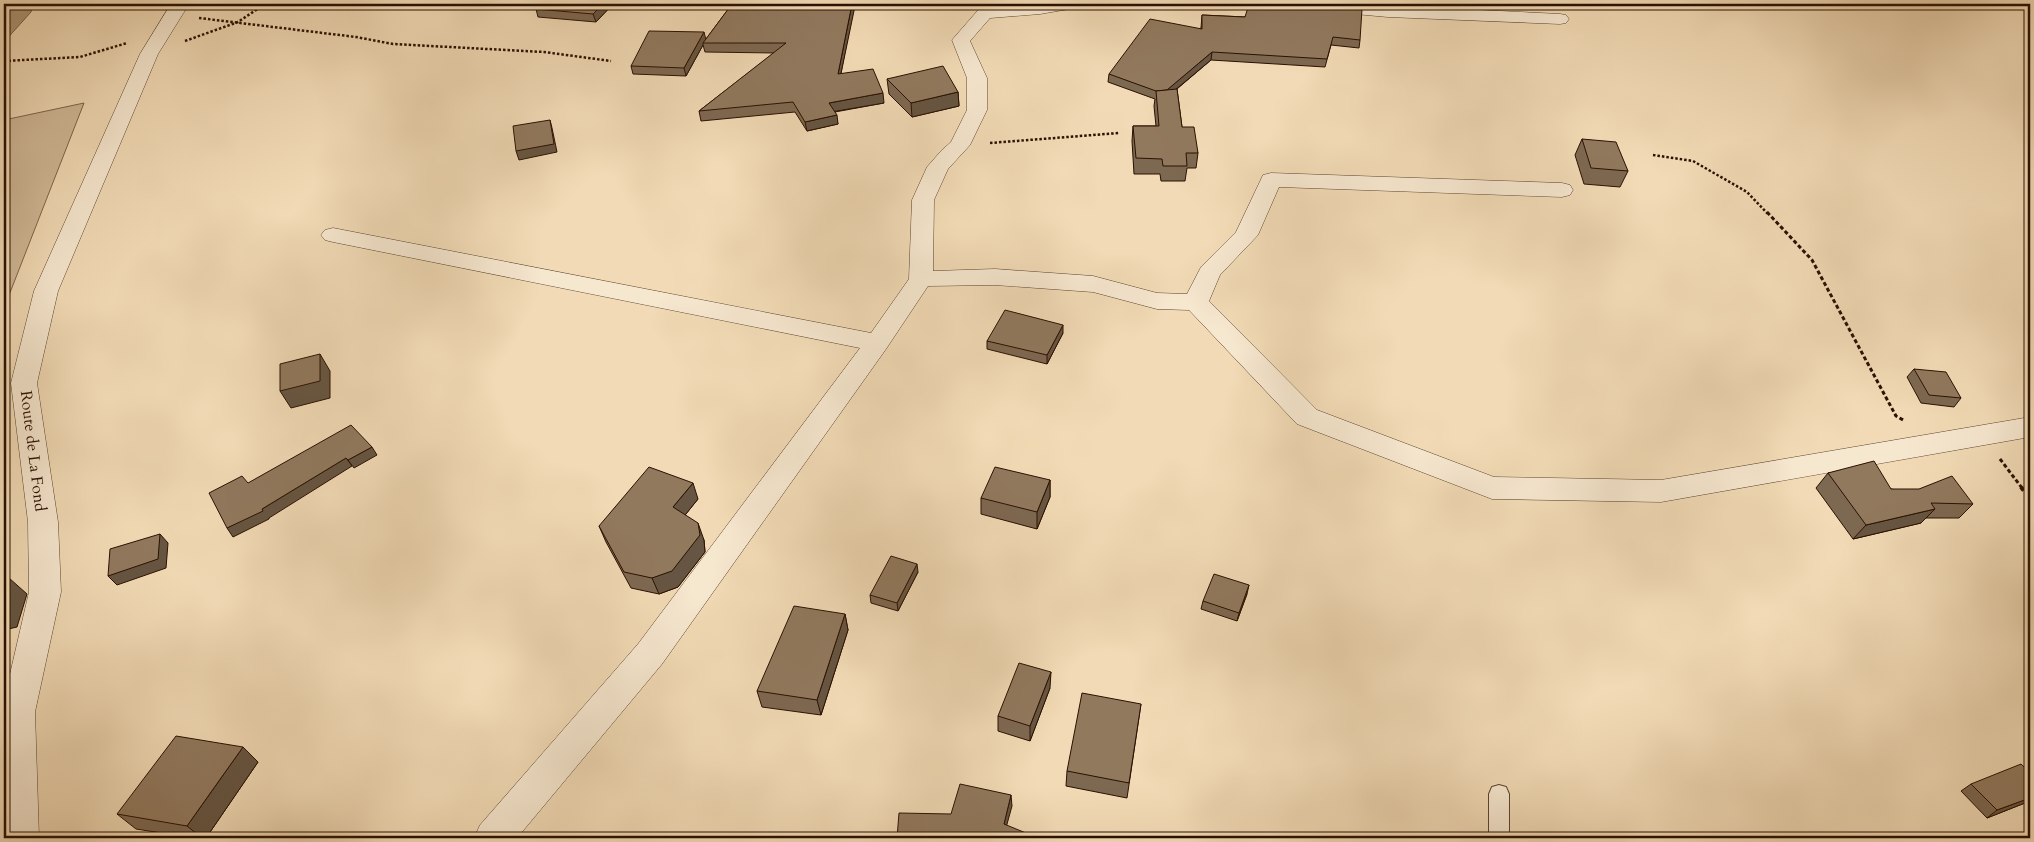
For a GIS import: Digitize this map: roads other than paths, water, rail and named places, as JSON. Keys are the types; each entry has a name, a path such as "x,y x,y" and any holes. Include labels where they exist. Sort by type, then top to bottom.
{"street":[{"path":"493,838 650,654 877,343 921,279 923,200 938,167 960,145 977,110 977,78 961,40 993,8 1040,9 1069,4"},
{"path":"1300,4 1388,12 1560,19"},
{"name":"Route de La Fond","path":"20,838 18,712 45,592 42,522 24,383 46,291 165,27"},
{"path":"1196,302 1209,272 1246,235 1271,180 1562,190"},
{"path":"333,235 877,343"},
{"path":"921,279 995,277 1092,284 1157,301 1196,302 1307,417 1492,488 1661,491 2030,427"}],"lane":[{"path":"1499,794 1499,838"}]}
